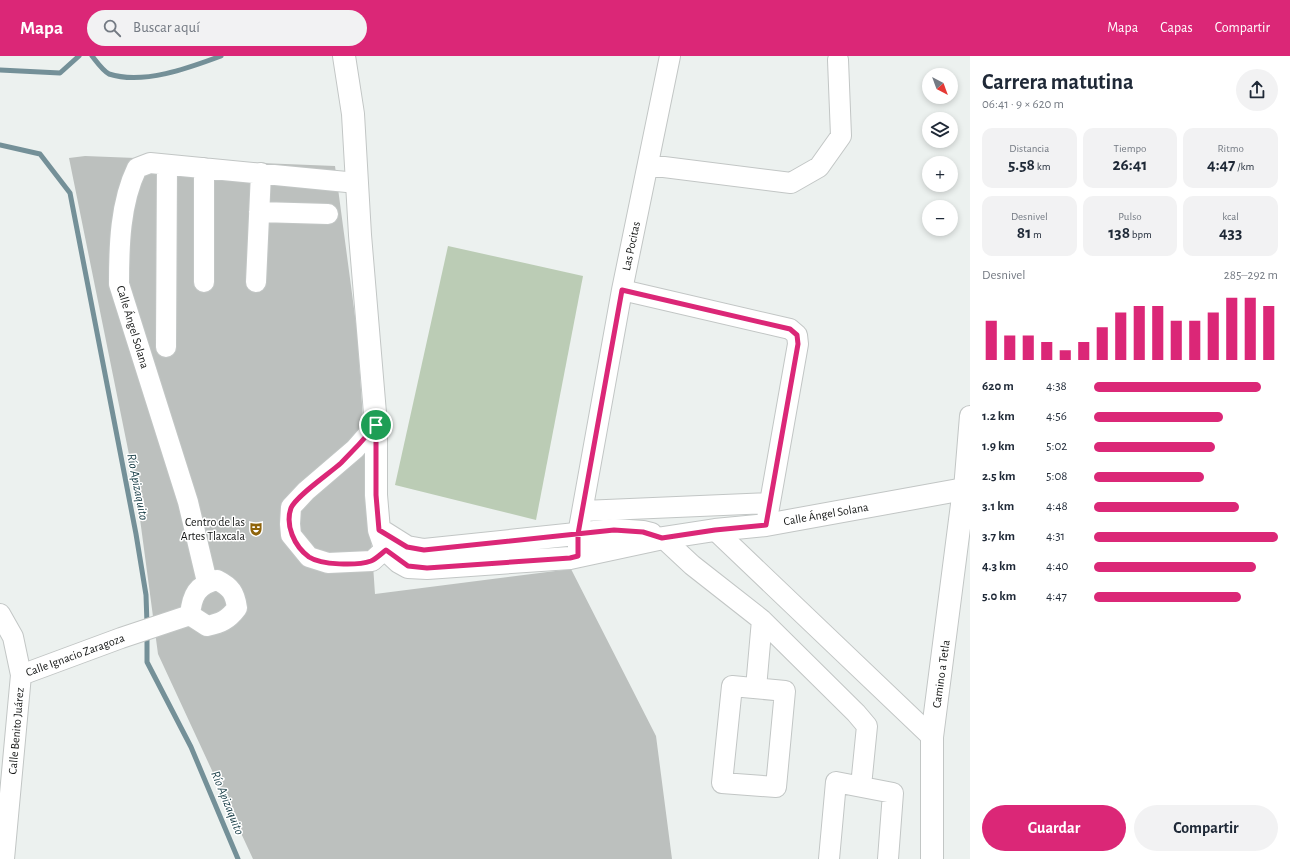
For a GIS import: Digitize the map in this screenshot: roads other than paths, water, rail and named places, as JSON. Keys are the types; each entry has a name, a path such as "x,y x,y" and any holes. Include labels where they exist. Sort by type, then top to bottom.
{"main road":[{"path":"344,56 353,114 360,236 376,425 376,495 387,540"},
{"name":"Calle Ángel Solana","path":"387,540 408,566 427,568 578,556 662,538 715,530 766,525 967,489"},
{"name":"Camino a Tetla","path":"932,859 932,737 965,538 967,489"},
{"name":"Calle Ángel Solana","path":"387,540 407,547 424,550 614,530 643,532 662,538"}],"street":[{"name":"Las Pocitas","path":"578,556 578,534 622,290 670,56"},
{"path":"648,166 791,184 819,167 841,136 838,60"},
{"name":"Calle Ángel Solana","path":"207,582 188,502 119,284 119,246 130,183 137,168 150,163 357,183"},
{"path":"166,347 167,164"},
{"path":"204,168 204,282"},
{"path":"256,282 260,173"},
{"path":"259,212 328,214"},
{"path":"622,290 790,329 797,335 798,344 766,525"},
{"path":"967,489 970,416"},
{"path":"376,425 355,449 306,491 292,507 290,524 291,535 309,557 328,563 372,561 387,540"},
{"path":"583,511 770,503"},
{"path":"715,530 932,737"},
{"path":"662,538 692,565 762,620 856,713 867,726 861,786"},
{"path":"217,580 229,586 236,596 237,608 230,618 219,623 207,626 190,615 191,600 198,589 207,582 217,580"},
{"name":"Calle Ignacio Zaragoza","path":"0,614 13,637 21,675 121,638 190,615"},
{"path":"756,688 762,620"},
{"name":"Calle Benito Juárez","path":"4,859 21,675"},
{"path":"732,686 756,688 785,691 776,787 722,783 732,686"},
{"path":"829,859 836,782 893,793 888,859"}],"waterway":[{"name":"Río Apizaquito","path":"0,70 60,73 79,56"},
{"path":"92,56 107,73 122,77 136,78 166,74 221,56"},
{"name":"Río Apizaquito","path":"0,145 40,154 70,193 136,534 146,595 147,624"},
{"name":"Río Apizaquito","path":"147,634 147,662 191,747 238,859"}],"place":[{"name":"Centro de las Artes Tlaxcala","path":"256,529"}]}
